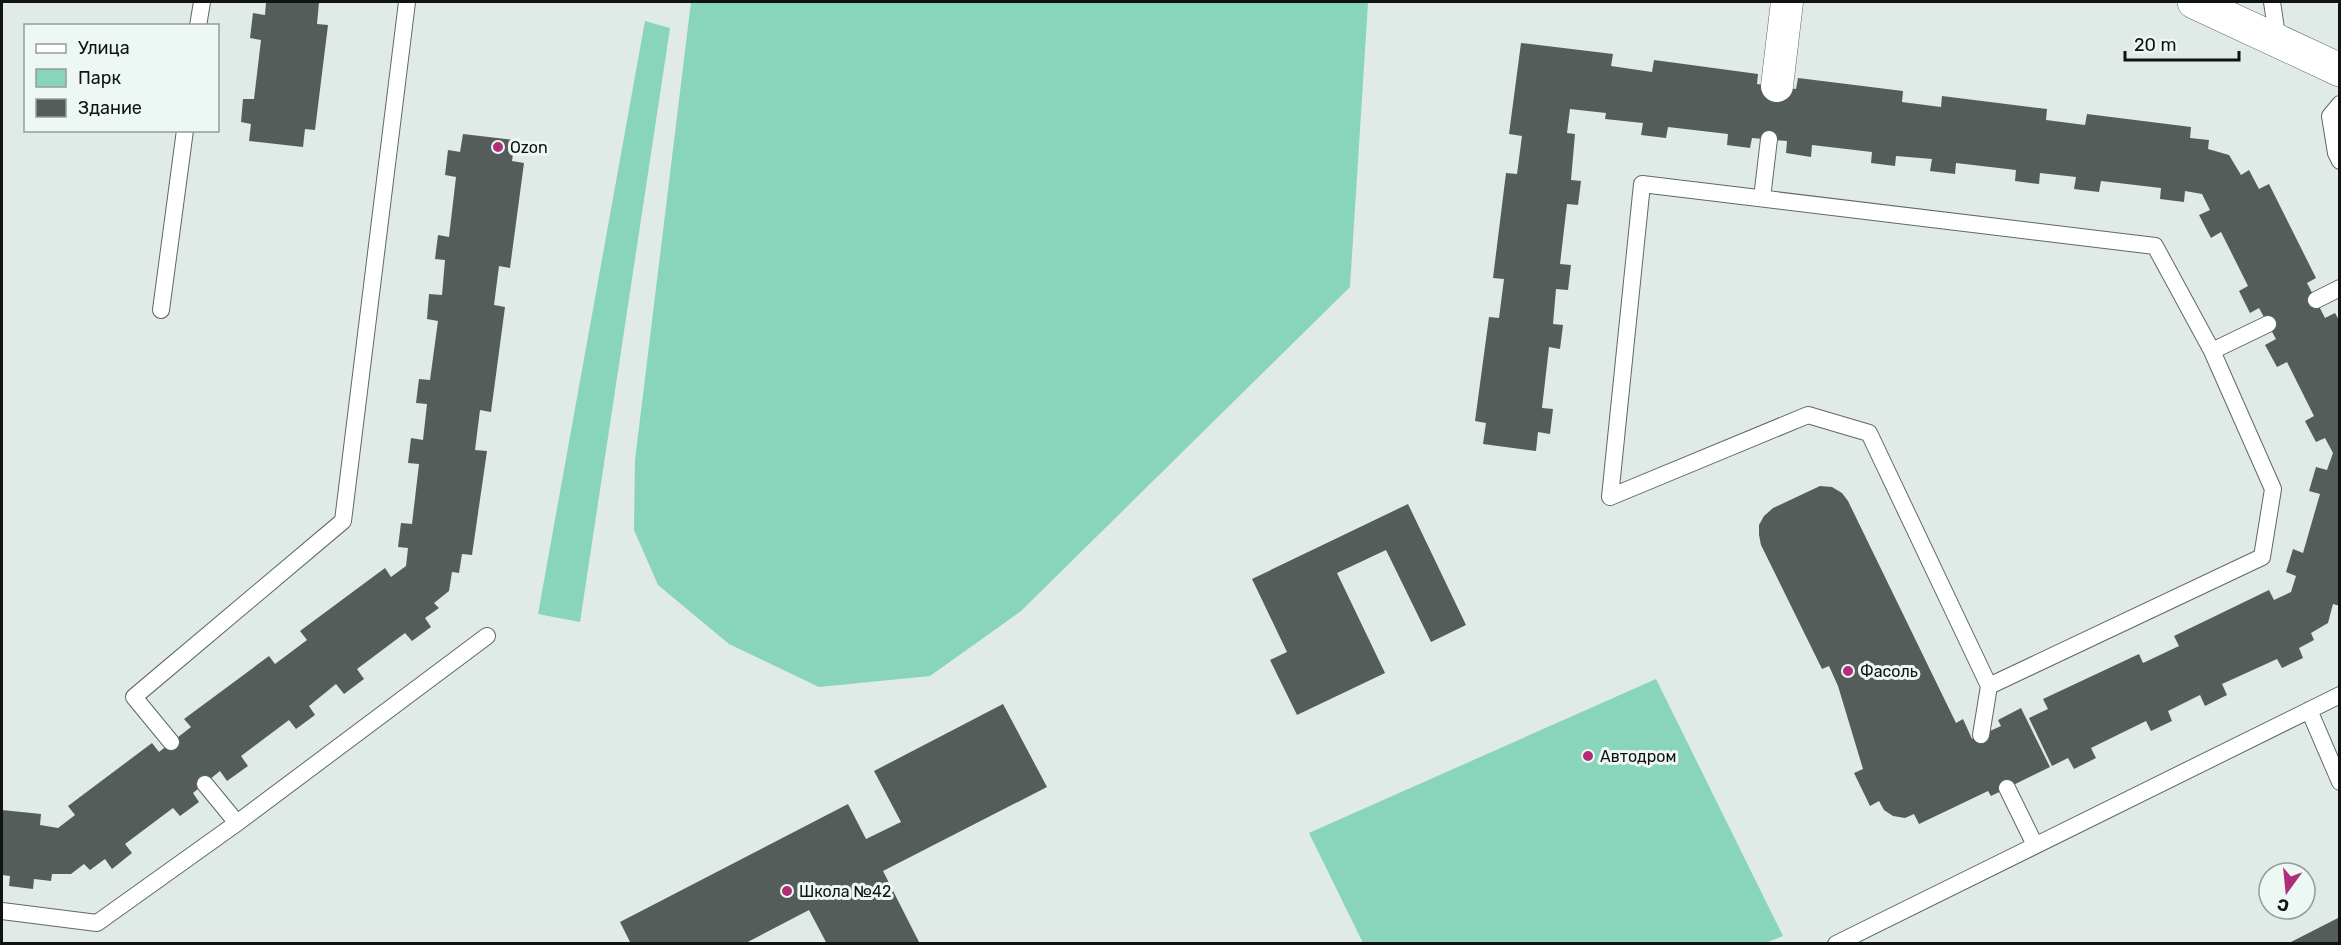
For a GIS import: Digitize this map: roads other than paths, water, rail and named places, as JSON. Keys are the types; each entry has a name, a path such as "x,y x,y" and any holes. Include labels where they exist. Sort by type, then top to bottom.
{"street":[{"path":"1782,44 1787,2"},
{"path":"2193,2 2340,70"}],"lane":[{"path":"198,24 202,2"},
{"path":"171,742 134,697 343,521 407,2"},
{"path":"2272,2 2278,42"},
{"path":"1777,86 1782,44"},
{"path":"2340,104 2330,116 2336,153 2340,161"},
{"path":"161,309 185,132"},
{"path":"1762,198 1769,139"},
{"path":"1981,735 1989,687 1869,433 1808,415 1610,497 1642,184 2155,246 2212,351 2273,489 2262,557 1989,687"},
{"path":"2316,300 2340,288"},
{"path":"2212,351 2268,324"},
{"path":"2,911 98,923 237,823 487,636"},
{"path":"1836,944 2340,695"},
{"path":"2309,710 2340,782"},
{"path":"205,784 237,823"},
{"path":"2007,788 2035,845"}],"place":[{"name":"Ozon","path":"498,147"},
{"name":"Фасоль","path":"1848,671"},
{"name":"Автодром","path":"1588,756"},
{"name":"Школа №42","path":"787,891"}]}
